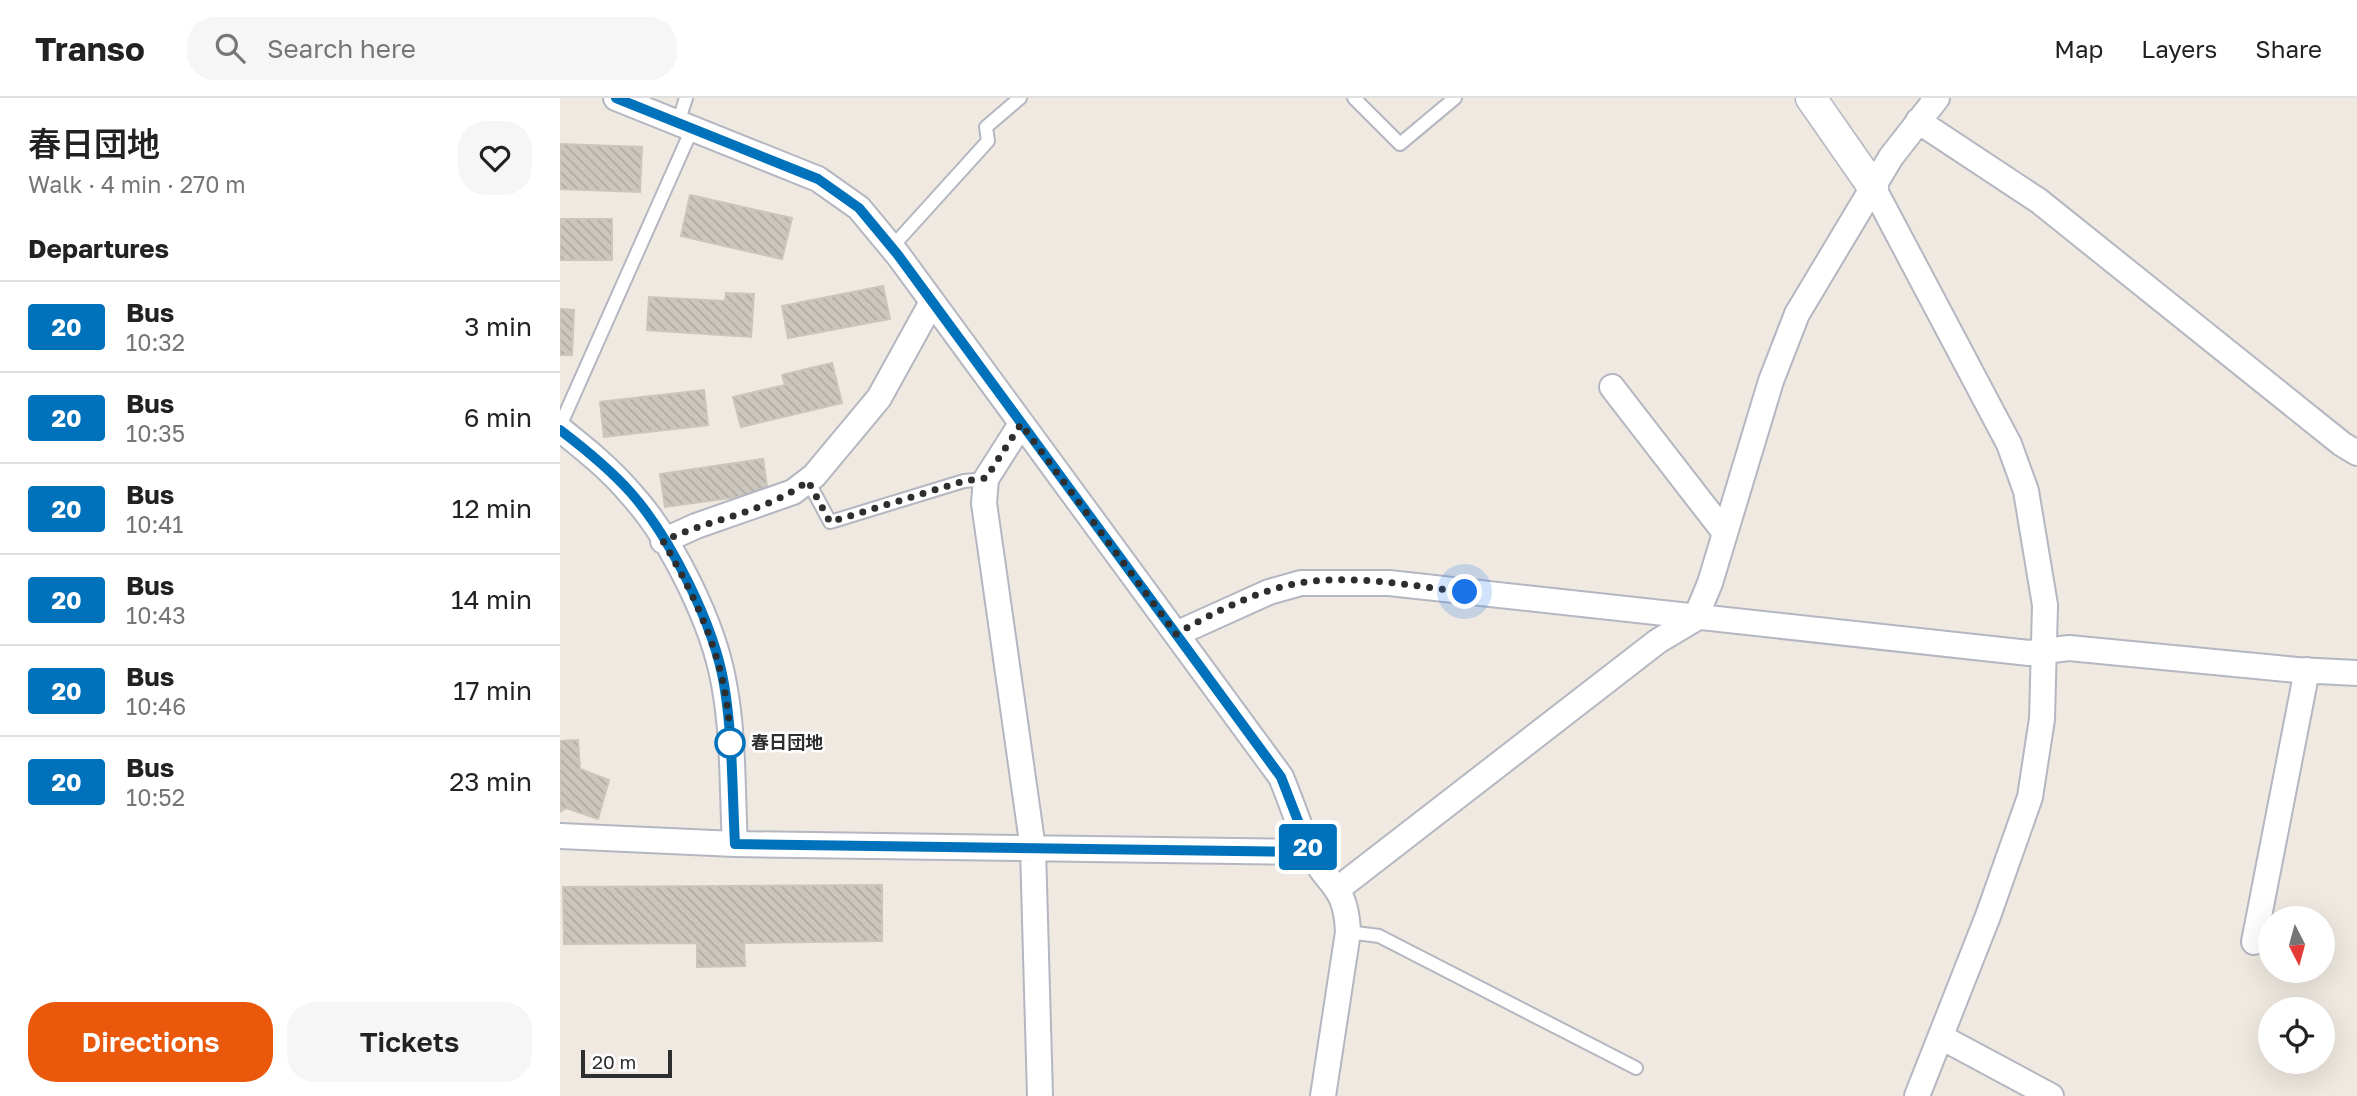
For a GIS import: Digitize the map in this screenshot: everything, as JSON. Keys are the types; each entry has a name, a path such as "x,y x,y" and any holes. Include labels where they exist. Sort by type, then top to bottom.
{"street":[{"path":"616,98 818,179 859,208 892,247 1281,777 1310,852 1339,888 1347,915 1348,932 1324,1096"},
{"path":"1811,98 1873,187 2009,444 2026,491 2045,605 2042,719 2030,797 1917,1096"},
{"path":"1339,888 1658,641 1695,619 1725,533 1771,381 1797,314 1891,157 1937,98"},
{"path":"1918,121 2039,201 2342,444 2357,453"},
{"path":"663,541 696,526 793,492 808,481 879,398 932,302"},
{"path":"1612,387 1725,533"},
{"path":"1021,424 986,478 984,503 1032,849 1040,1096"},
{"path":"560,428 633,495 698,603 712,638 724,684 735,844"},
{"path":"1176,634 1269,592 1311,582 1389,583 1695,619 2029,653 2069,648 2357,673"},
{"path":"2254,942 2307,670"},
{"path":"560,836 735,844 1310,852"},
{"path":"1941,1037 2051,1096"}],"lane":[{"path":"560,428 685,126 686,98"},
{"path":"892,247 988,141 986,127 1020,98"},
{"path":"1354,98 1400,144 1455,98"},
{"path":"808,481 830,522 964,481 986,478"},
{"path":"1348,932 1379,936 1636,1068"}],"building":[{"path":"560,144 642,147 640,192 560,189"},
{"path":"690,195 792,218 782,259 681,236"},
{"path":"560,219 612,219 612,260 560,260"},
{"path":"883,286 890,319 788,338 782,306"},
{"path":"726,293 754,294 751,337 647,330 649,297 725,301"},
{"path":"560,309 574,310 572,355 560,355"},
{"path":"832,363 842,403 741,427 733,397 785,385 782,375"},
{"path":"704,390 708,425 604,437 600,402"},
{"path":"763,459 768,493 665,507 660,474"},
{"path":"578,740 580,769 609,780 598,819 566,808 560,812 560,741"},
{"path":"882,885 882,941 744,943 745,966 697,967 697,943 564,944 563,887"}],"bus line":[{"name":"20","path":"560,430 593,456 633,495 693,592 712,638 724,684 735,844 1310,852 1281,777 898,255 859,208 818,179 616,98"}],"place":[{"name":"春日団地","path":"730,743"}],"route":[{"path":"730,743 724,684 712,638 693,592 663,541 696,526 754,508 793,492 808,481 830,522 964,481 986,478 1021,424 1176,634 1195,623 1269,592 1301,583 1389,583 1465,592"}]}
